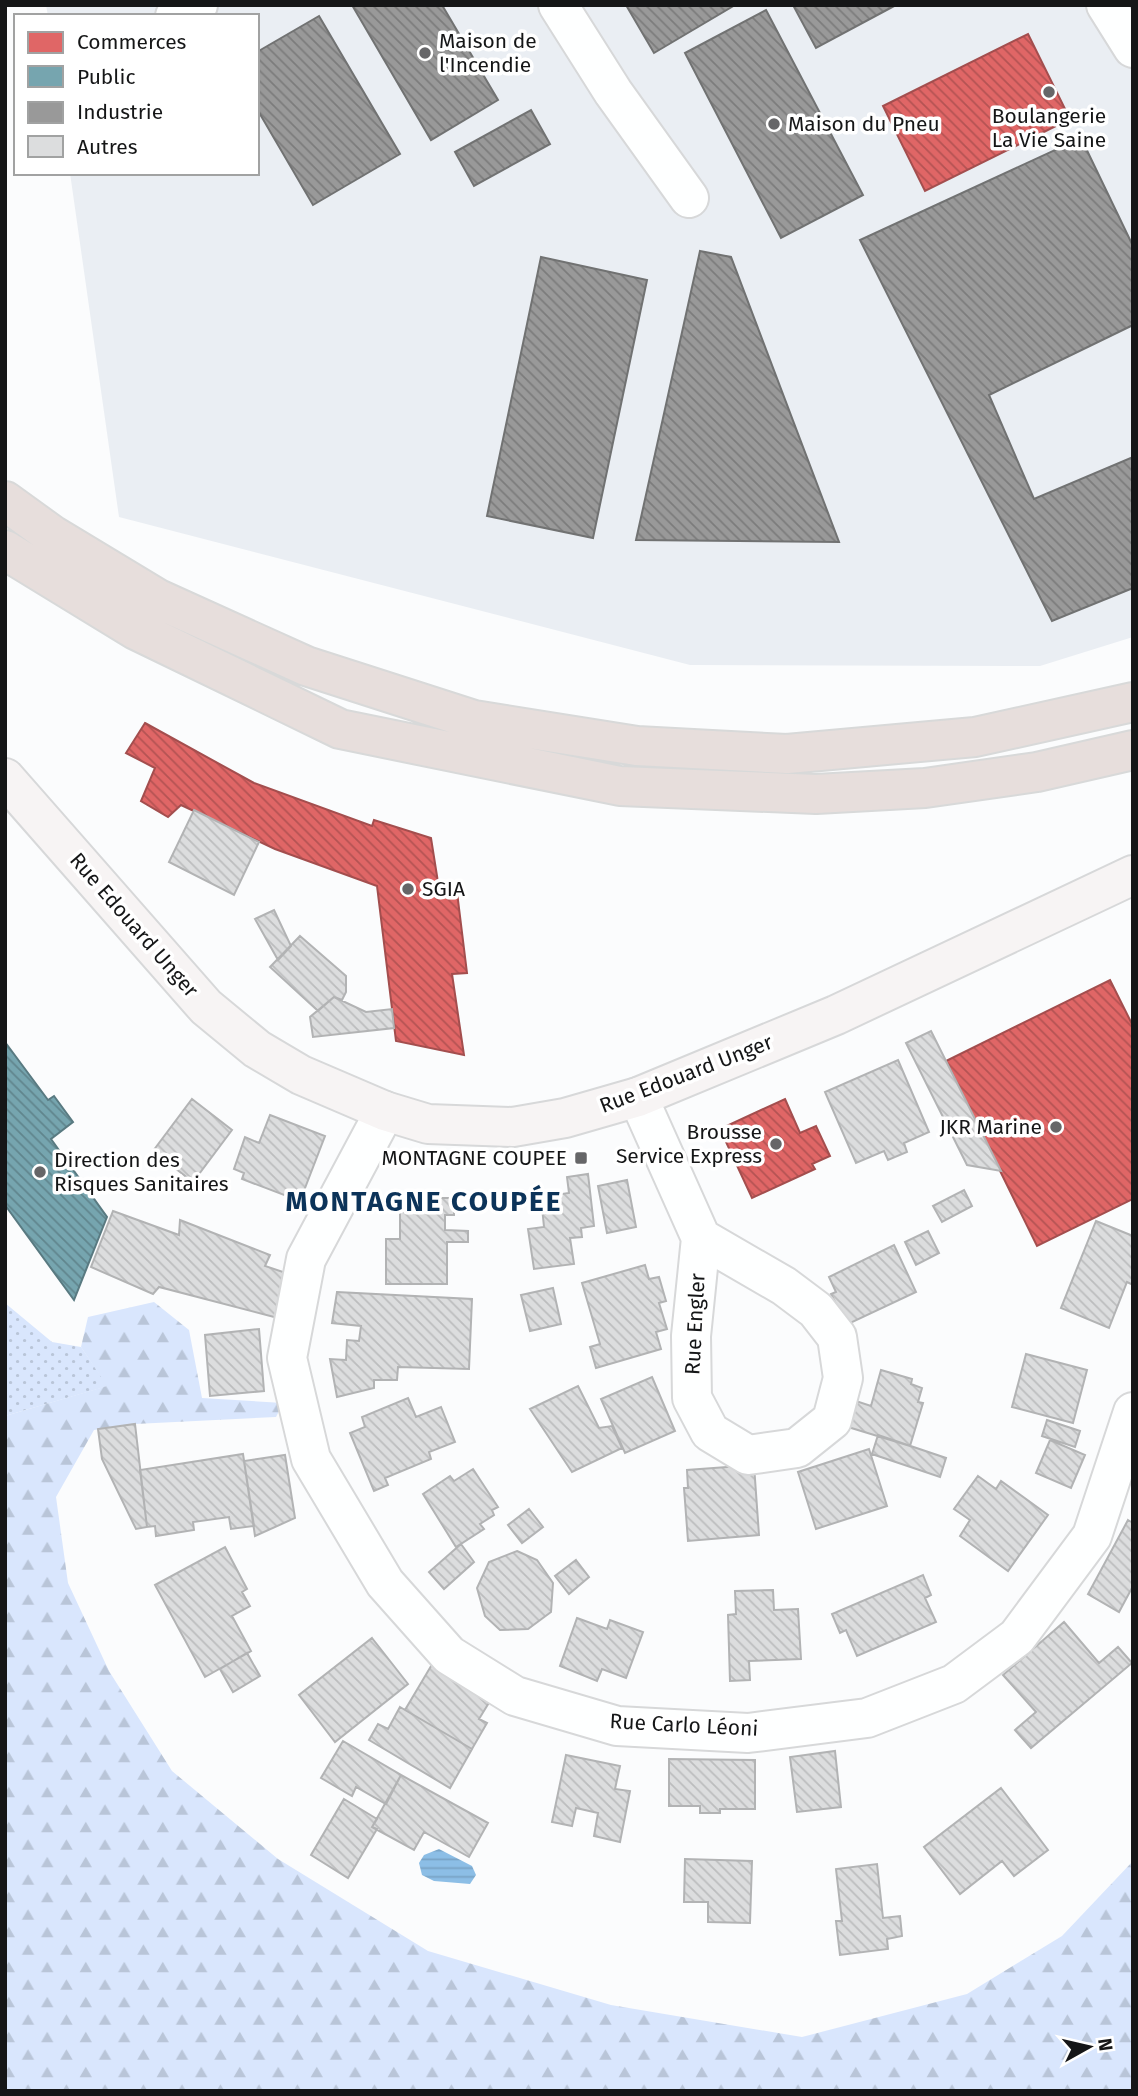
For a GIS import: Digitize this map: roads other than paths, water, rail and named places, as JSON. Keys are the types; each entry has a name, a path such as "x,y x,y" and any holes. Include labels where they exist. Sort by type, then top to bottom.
{"highway":[{"path":"5,501 52,535 159,599 306,666 474,720 637,747 787,754 975,737 1133,702"},
{"path":"5,550 136,630 340,729 398,744 620,786 816,794 925,788 1037,772 1133,750"}],"street":[{"path":"179,14 198,5"},
{"path":"558,5 613,92 689,198"},
{"path":"1106,5 1133,48"},
{"name":"Rue Edouard Unger","path":"5,778 206,1007 257,1049 300,1075 385,1111 428,1124 513,1127 565,1118 638,1097 836,1015 1133,874"},
{"name":"Rue Engler","path":"638,1097 701,1238 691,1336 692,1398 710,1432 748,1455 797,1448 832,1420 843,1378 837,1337 816,1310 783,1286 701,1238"},
{"name":"Rue Carlo Léoni","path":"385,1111 306,1259 287,1358 311,1459 385,1583 449,1655 516,1696 617,1726 748,1733 867,1718 954,1684 1017,1637 1093,1536 1133,1412"}],"water":[{"path":"439,1849 472,1866 476,1875 470,1884 434,1881 422,1875 419,1863 424,1855"}],"place":[{"name":"Maison de l'Incendie","path":"425,53"},
{"name":"Boulangerie La Vie Saine","path":"1049,92"},
{"name":"Maison du Pneu","path":"774,124"},
{"name":"SGIA","path":"408,889"},
{"name":"JKR Marine","path":"1056,1127"},
{"name":"Brousse Service Express","path":"776,1144"},
{"name":"MONTAGNE COUPEE","path":"581,1158"},
{"name":"Direction des Risques Sanitaires","path":"40,1172"}],"district":[{"name":"MONTAGNE COUPÉE","path":"424,1201"}]}
